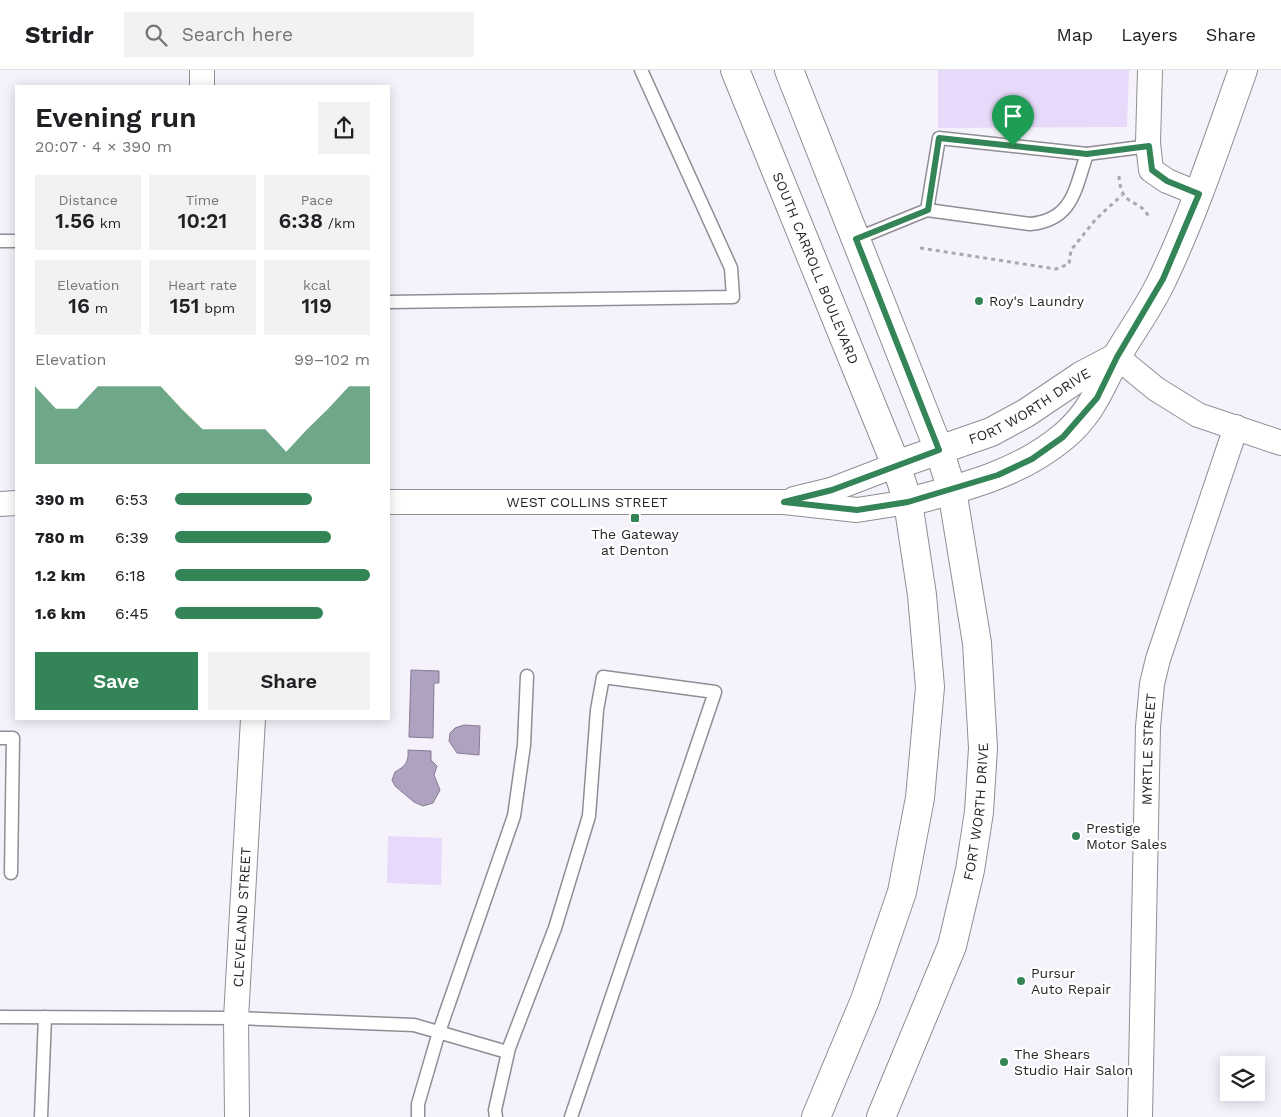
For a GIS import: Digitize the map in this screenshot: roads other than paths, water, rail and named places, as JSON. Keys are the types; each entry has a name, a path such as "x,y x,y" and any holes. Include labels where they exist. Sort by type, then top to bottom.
{"main road":[{"name":"SOUTH CARROLL BOULEVARD","path":"736,70 896,465"},
{"path":"789,70 939,450"},
{"name":"FORT WORTH DRIVE","path":"908,502 998,475 1032,459 1063,437 1097,398 1117,357 1163,279 1199,194 1243,70"},
{"name":"FORT WORTH DRIVE","path":"896,465 991,432 1026,413 1081,376 1117,357"},
{"name":"FORT WORTH DRIVE","path":"881,1117 952,946 970,870 979,812 983,748 977,643 952,490 939,450"},
{"path":"816,1117 865,1000 902,892 920,798 930,687 922,595 908,502 896,465"}],"street":[{"path":"202,70 202,85"},
{"path":"1150,70 1149,146 1152,170 1167,181 1199,194"},
{"path":"1117,357 1156,389 1198,415 1281,443"},
{"name":"MYRTLE STREET","path":"1140,1117 1148,727 1152,684 1195,543 1236,427"},
{"name":"WEST COLLINS STREET","path":"784,502 832,490 896,465"},
{"name":"WEST COLLINS STREET","path":"390,502 784,502 857,510 908,502"},
{"path":"0,504 15,504"},
{"name":"CLEVELAND STREET","path":"237,1117 236,1018 253,720"}],"lane":[{"path":"390,302 733,297 731,268 641,70"},
{"path":"928,210 939,138 1087,154 1149,146"},
{"path":"856,239 928,210 1030,224 1047,223 1061,214 1071,200 1087,154"},
{"path":"0,241 15,241"},
{"path":"418,1117 418,1104 439,1032 514,816 524,745 527,676"},
{"path":"496,1117 495,1110 508,1052 555,928 589,816 597,710 603,677 715,692 571,1117"},
{"path":"0,738 13,738 6,813 11,872"},
{"path":"0,1017 236,1018 414,1025 508,1052"},
{"path":"41,1117 45,1017"}],"place":[{"name":"Roy's Laundry","path":"979,301"},
{"name":"The Gateway at Denton","path":"635,518"},
{"name":"Prestige Motor Sales","path":"1076,836"},
{"name":"Pursur Auto Repair","path":"1021,981"},
{"name":"The Shears Studio Hair Salon","path":"1004,1062"}]}
